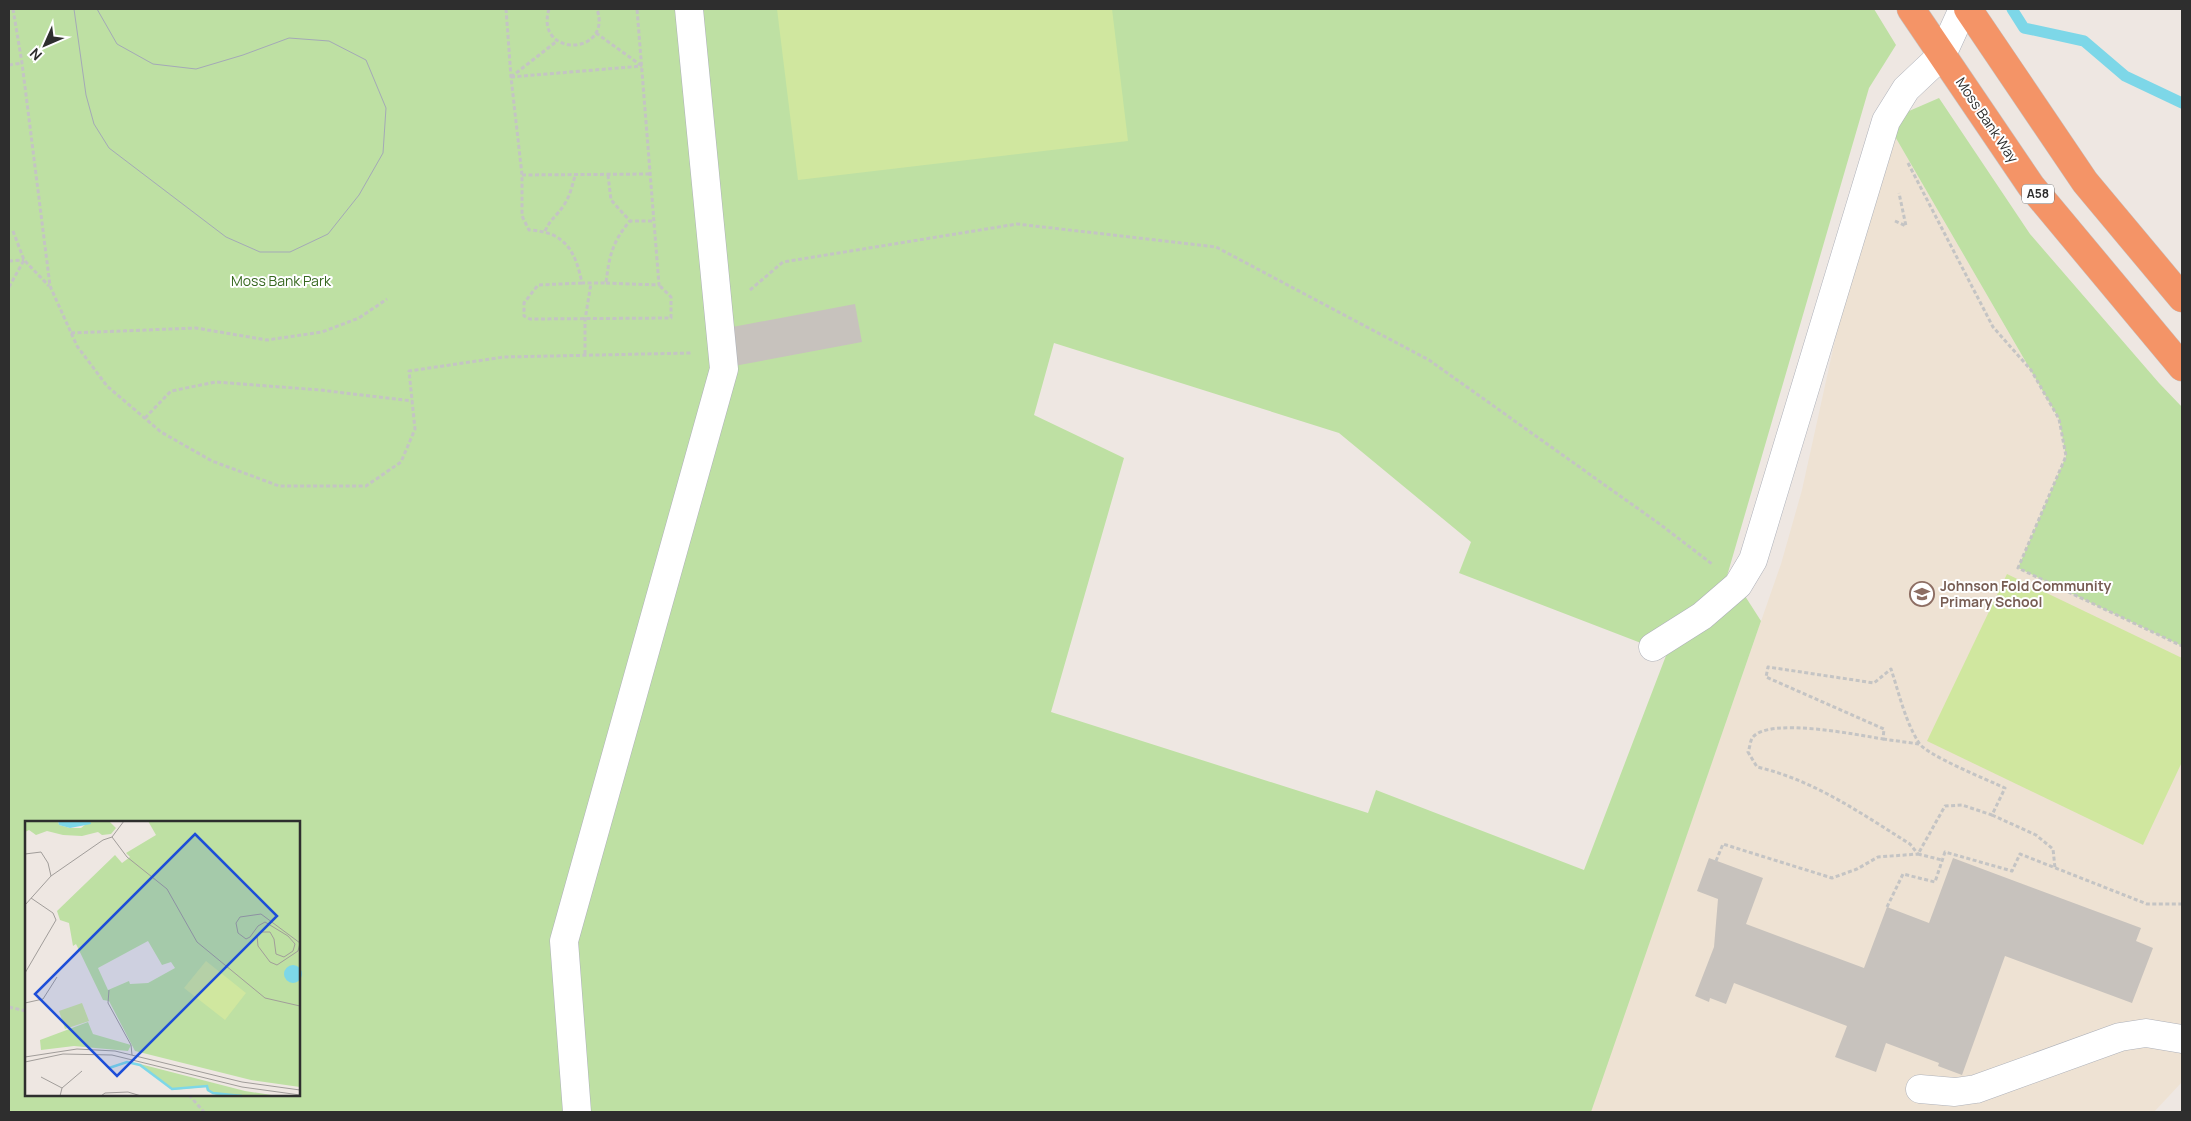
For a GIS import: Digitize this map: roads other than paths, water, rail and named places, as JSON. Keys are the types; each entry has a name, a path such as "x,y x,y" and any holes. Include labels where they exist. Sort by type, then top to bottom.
{"highway":[{"name":"Moss Bank Way","path":"1911,9 2031,186 2182,367"},
{"path":"1968,9 2085,182 2182,298"}],"street":[{"path":"577,1112 564,941 724,369 689,9"},
{"path":"1653,647 1702,616 1738,585 1754,560 1886,121 1906,89 1942,55 1963,9"},
{"path":"1920,1089 1955,1092 1976,1089 2120,1037 2146,1034 2182,1039"}],"waterway":[{"path":"2012,9 2024,28 2084,41 2125,76 2182,103"}],"tram line":[{"path":"74,9 86,95 94,124 109,148 226,237 260,252 290,252 328,234 359,195 383,153 386,108 366,60 329,41 289,38 243,55 196,69 153,64 117,44 97,9"}],"place":[{"name":"Johnson Fold Community Primary School","path":"1922,594"}],"park label":[{"name":"Moss Bank Park","path":"281,281"}]}
